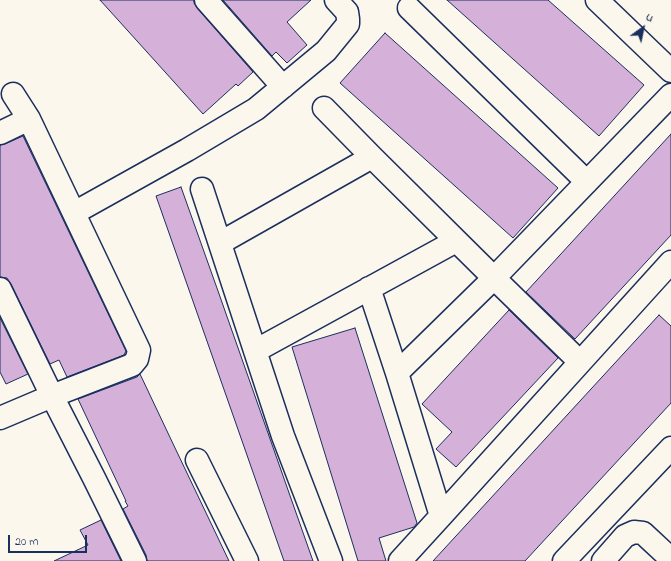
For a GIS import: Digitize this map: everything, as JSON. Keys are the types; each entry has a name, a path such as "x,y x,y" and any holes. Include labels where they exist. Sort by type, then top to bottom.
{"street":[{"path":"206,0 283,87"},
{"path":"74,213 187,150 256,109 326,51 348,24 347,12 336,0"},
{"path":"597,0 671,71"},
{"path":"409,8 587,182"},
{"path":"0,418 132,365 137,359 139,350 29,119 13,94"},
{"path":"397,373 494,278 671,95"},
{"path":"324,108 456,241 580,362"},
{"path":"0,133 29,119"},
{"path":"220,243 372,157"},
{"path":"202,189 283,436 331,561"},
{"path":"255,351 456,241"},
{"path":"400,561 671,262"},
{"path":"369,288 441,516"},
{"path":"0,289 135,561"},
{"path":"564,561 671,448"},
{"path":"197,460 247,561"},
{"path":"603,561 625,536 634,532 642,533 671,559"}],"building":[{"path":"100,0 194,0 197,8 253,72 238,86 236,84 203,114"},
{"path":"223,0 311,0 287,22 307,45 287,63 276,52 272,56"},
{"path":"447,0 548,0 644,85 599,136"},
{"path":"385,33 558,188 513,238 340,83"},
{"path":"671,134 671,235 575,339 526,292"},
{"path":"23,136 126,351 124,355 67,377 59,360 50,364 11,284 7,278 0,277 0,145"},
{"path":"181,187 313,561 284,561 156,196"},
{"path":"509,310 558,358 456,467 436,449 452,432 422,404"},
{"path":"659,315 671,326 671,403 525,561 433,561"},
{"path":"0,318 28,374 6,384 0,372"},
{"path":"355,328 417,523 414,527 379,538 386,561 358,561 292,347"},
{"path":"140,374 229,561 147,561 146,555 123,509 128,506 126,501 78,399 137,377"},
{"path":"101,520 121,561 54,561 88,545 80,530"}]}
